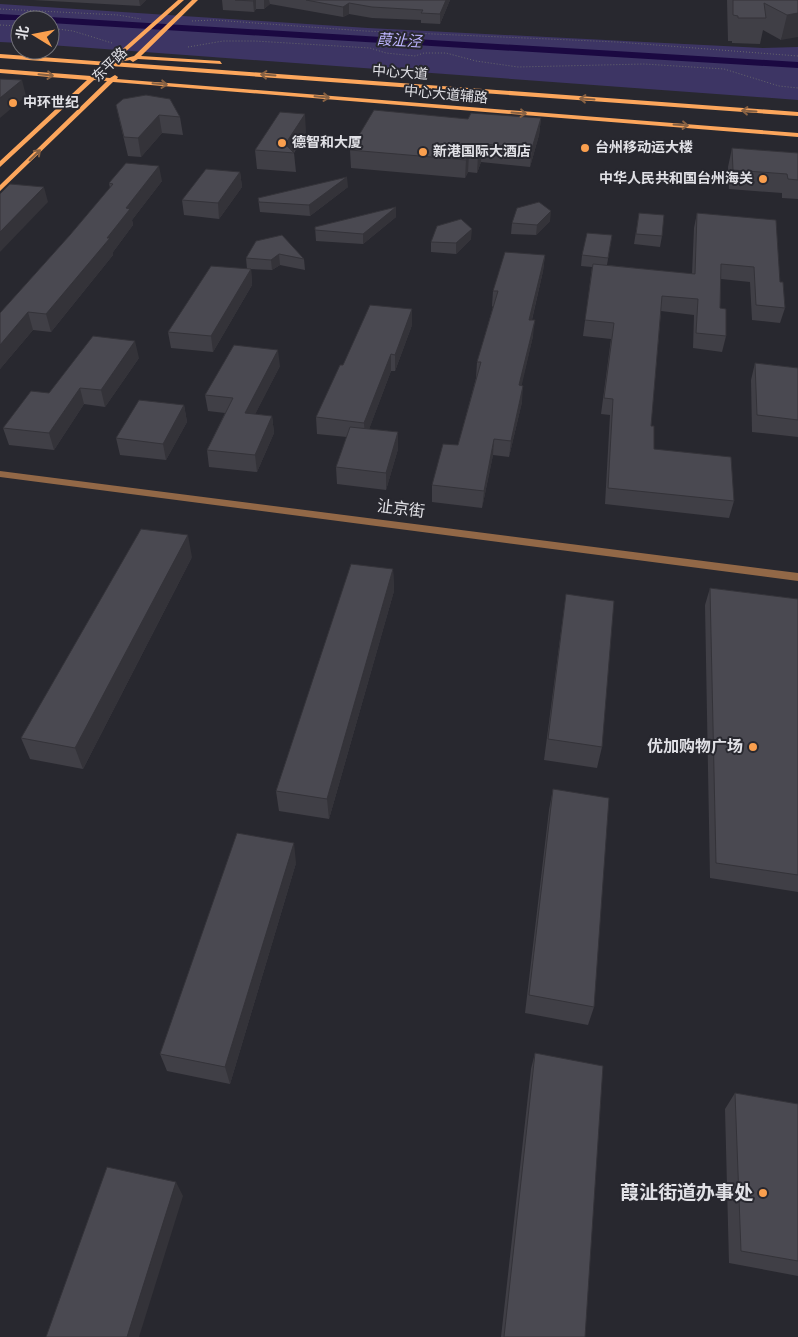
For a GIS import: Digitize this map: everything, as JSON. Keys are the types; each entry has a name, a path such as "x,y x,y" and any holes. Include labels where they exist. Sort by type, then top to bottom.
{"main road":[{"name":"东平路","path":"0,165 130,44 181,0"},
{"name":"东平路","path":"0,188 194,0"},
{"path":"109,64 136,57 225,64"},
{"name":"中心大道","path":"57,60 798,114"},
{"path":"0,63 52,67"},
{"path":"91,70 101,71"},
{"name":"中心大道辅路","path":"0,71 798,135"},
{"path":"110,72 130,73"},
{"name":"中心大道辅路","path":"92,79 120,72"},
{"path":"531,87 798,107"},
{"path":"788,126 798,128"}],"street":[{"name":"沚京街","path":"0,474 798,577"}],"path":[{"path":"0,9 118,15 156,21"},
{"path":"172,22 214,20 365,31 591,41 798,56"},
{"path":"60,29 73,31 113,43 130,44"},
{"path":"181,48 223,40 255,41 370,48 386,53 415,56 424,53 446,53 476,61 518,67 644,64 724,69 778,86 798,88"}],"shaded area":[{"path":"0,4 368,28 763,48 798,47 798,100 60,46 60,10 10,10 10,42 0,42"}],"building":[{"path":"306,0 446,0 440,14 421,13 423,10 372,7 349,3 343,7"},
{"path":"733,0 798,0 798,13 787,15 764,3 766,18 738,18 738,16 733,15"},
{"path":"0,79 22,80 0,98"},
{"path":"146,95 170,99 180,117 159,115 138,138 124,137 116,105 123,99"},
{"path":"374,110 468,119 471,113 541,118 532,148 482,144 478,155 469,154 466,160 350,150"},
{"path":"280,112 305,114 286,143 284,143 294,153 255,150"},
{"path":"732,148 798,153 798,180 788,179 787,174 733,170"},
{"path":"126,163 159,166 126,208 130,209 107,238 110,238 46,314 28,312 0,345 0,313 113,184 109,183"},
{"path":"206,169 240,172 218,203 182,200"},
{"path":"347,177 309,205 259,202 258,198"},
{"path":"10,184 44,187 0,232 0,194"},
{"path":"539,202 551,211 537,225 512,223 517,208"},
{"path":"396,207 363,234 315,230 315,227"},
{"path":"639,213 664,215 662,236 636,234"},
{"path":"697,213 776,220 780,282 783,282 785,308 756,305 754,267 721,264 720,308 726,309 726,336 696,333 698,299 662,296 651,426 654,426 654,449 731,457 734,501 608,488 613,399 604,398 614,323 585,320 593,264 695,274"},
{"path":"461,219 472,229 456,243 431,242 437,226"},
{"path":"587,233 612,235 608,258 582,255"},
{"path":"282,235 304,259 279,254 271,260 246,258 256,241"},
{"path":"505,252 545,255 529,320 535,320 519,385 523,386 511,441 494,439 484,491 432,485 443,444 458,445 481,362 477,362 498,291 493,291"},
{"path":"211,266 251,269 211,336 168,332"},
{"path":"370,305 412,309 395,355 391,354 364,423 316,417 340,365 343,365"},
{"path":"93,336 135,341 101,390 80,388 49,433 3,428 31,391 49,393"},
{"path":"234,345 278,350 245,413 272,416 255,455 207,450 233,398 205,395"},
{"path":"755,363 798,368 798,420 757,415"},
{"path":"139,400 184,405 163,444 116,438"},
{"path":"350,427 398,432 386,473 336,467"},
{"path":"141,529 188,535 75,748 21,738"},
{"path":"351,564 393,569 327,799 276,791"},
{"name":"优加购物广场","path":"710,588 798,599 798,875 716,863"},
{"path":"566,594 614,601 602,747 548,739"},
{"path":"553,789 609,798 594,1007 529,995"},
{"path":"237,833 294,843 225,1067 160,1054"},
{"path":"535,1053 603,1066 585,1337 504,1337"},
{"name":"葭沚街道办事处","path":"735,1093 798,1104 798,1261 741,1251"},
{"path":"107,1167 176,1182 127,1337 46,1337"}],"waterway":[{"name":"葭沚泾","path":"0,17 798,65"}],"place":[{"name":"中环世纪","path":"13,103"},
{"name":"德智和大厦","path":"282,143"},
{"name":"台州移动运大楼","path":"585,148"},
{"name":"新港国际大酒店","path":"423,152"},
{"name":"中华人民共和国台州海关","path":"763,179"},
{"name":"优加购物广场","path":"753,747"},
{"name":"葭沚街道办事处","path":"763,1193"}]}
